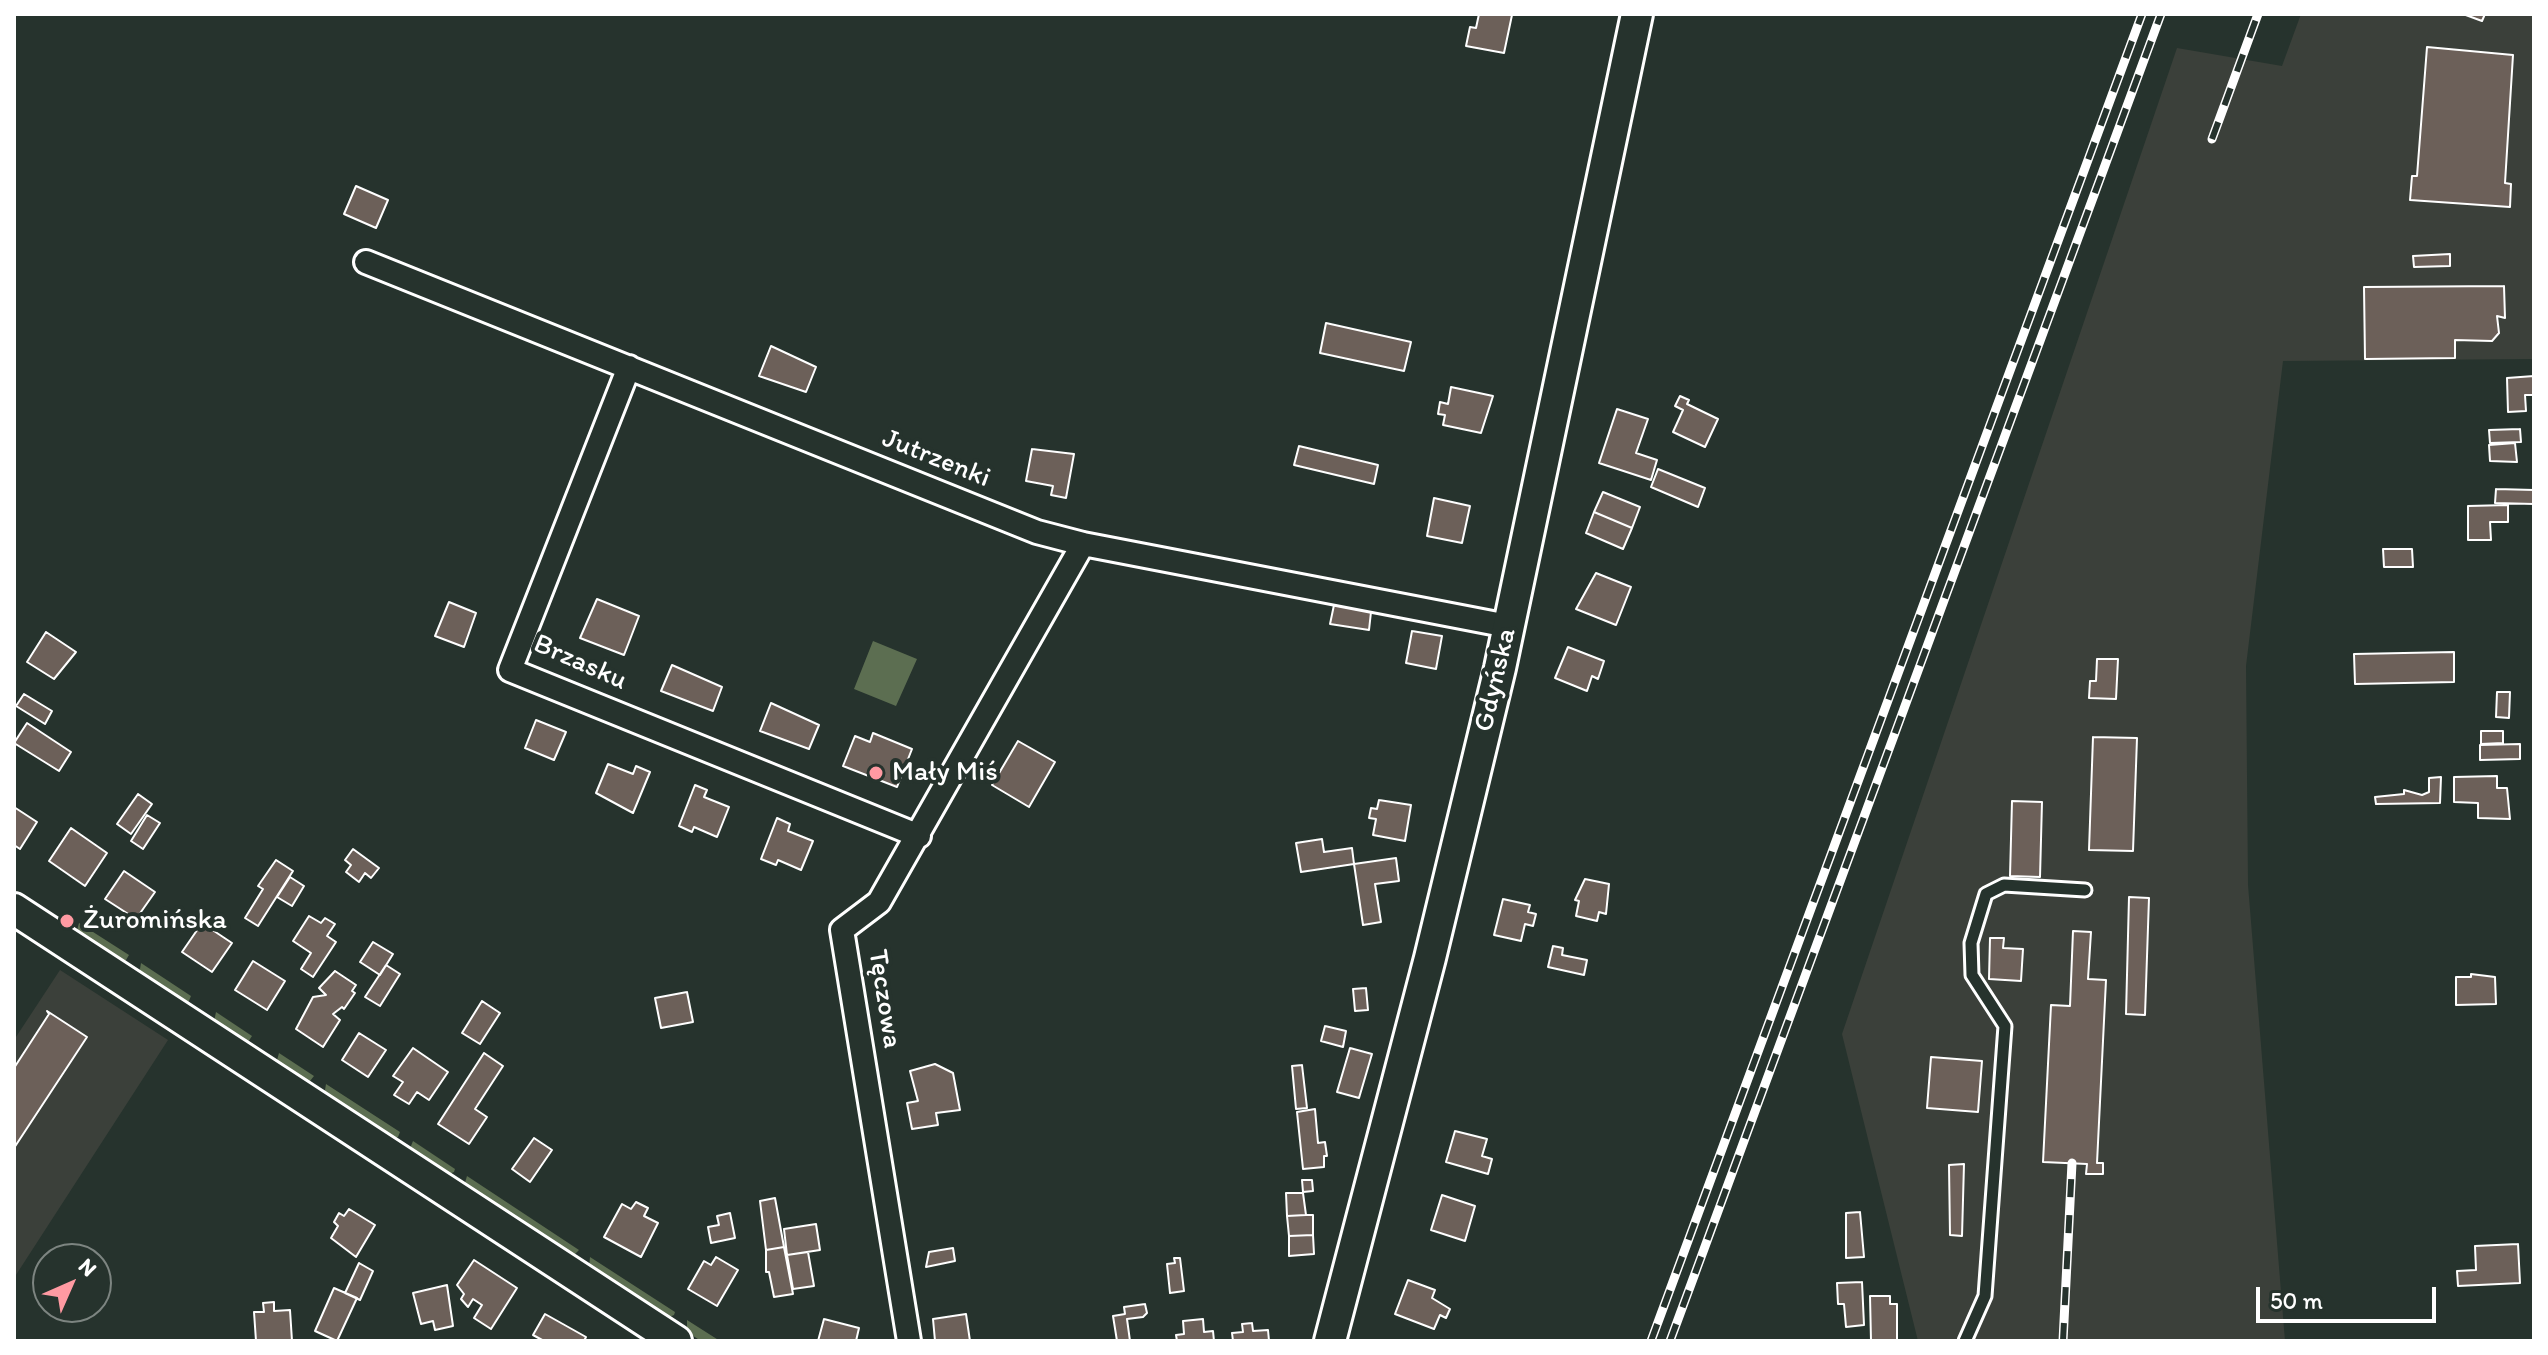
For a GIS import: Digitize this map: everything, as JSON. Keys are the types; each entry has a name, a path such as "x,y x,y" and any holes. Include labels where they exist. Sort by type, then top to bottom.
{"main road":[{"name":"Gdyńska","path":"1330,1341 1430,958 1508,626 1637,14"},
{"path":"14,909 676,1341"}],"street":[{"name":"Jutrzenki","path":"366,262 1037,532 1083,544 1508,626"},
{"name":"Brzasku","path":"629,367 510,670 919,836"},
{"name":"Tęczowa","path":"909,1341 842,930 879,902 1083,544"}],"lane":[{"path":"1965,1341 1985,1296 2005,1026 1972,975 1971,943 1986,894 2004,885 2085,890"}],"shaded area":[{"path":"2301,14 2534,14 2534,359 2283,361 2246,666 2248,885 2285,1341 1918,1341 1842,1034 2177,48 2282,66"},
{"path":"60,970 168,1040 37,1243 32,1243 32,1250 14,1278 14,1040"}],"green space":[{"path":"873,641 917,659 896,706 854,689"},
{"path":"79,923 129,955 126,960 121,963 76,934"},
{"path":"141,963 191,996 188,1003 183,1005 139,975"},
{"path":"216,1012 252,1036 248,1042 214,1022"},
{"path":"279,1053 314,1076 306,1084 276,1064"},
{"path":"326,1084 400,1132 398,1137 390,1139 324,1096"},
{"path":"413,1141 455,1169 454,1172 447,1175 409,1151"},
{"path":"467,1176 579,1250 572,1257 464,1186"},
{"path":"590,1257 675,1312 674,1315 667,1318 589,1267"},
{"path":"687,1320 720,1341 701,1341 687,1332"}],"building":[{"path":"1479,14 1512,15 1504,53 1466,46 1470,27 1476,28"},
{"path":"2463,14 2485,14 2482,21"},
{"path":"2427,47 2513,55 2505,183 2511,184 2510,207 2410,200 2412,176 2417,176"},
{"path":"356,186 388,200 376,228 344,214"},
{"path":"2450,254 2450,266 2414,267 2413,256"},
{"path":"2504,286 2505,318 2497,316 2499,333 2492,341 2455,340 2455,358 2365,359 2364,287"},
{"path":"1326,323 1411,342 1404,371 1320,353"},
{"path":"771,346 816,367 806,392 759,376"},
{"path":"2534,376 2534,395 2525,395 2526,411 2508,412 2507,378"},
{"path":"1451,387 1493,396 1481,433 1443,425 1445,415 1438,414 1440,402 1448,404"},
{"path":"1680,396 1689,400 1687,404 1718,419 1705,447 1673,432 1683,410 1675,406"},
{"path":"1617,409 1648,419 1636,453 1657,460 1651,480 1599,463"},
{"path":"2520,429 2521,442 2490,443 2489,430"},
{"path":"2515,443 2517,462 2490,461 2489,445"},
{"path":"1299,446 1378,465 1374,484 1294,465"},
{"path":"1032,449 1074,454 1066,498 1051,495 1053,486 1026,481"},
{"path":"1658,469 1705,488 1698,507 1651,487"},
{"path":"2496,489 2534,490 2534,504 2495,503"},
{"path":"1603,492 1640,507 1632,528 1594,512"},
{"path":"1434,498 1470,506 1462,543 1427,536"},
{"path":"2508,505 2508,522 2490,522 2491,540 2468,540 2468,506"},
{"path":"1594,512 1632,528 1623,549 1586,533"},
{"path":"2383,549 2412,549 2413,567 2384,567"},
{"path":"1596,573 1631,587 1616,625 1576,609"},
{"path":"597,599 639,616 624,655 580,638"},
{"path":"449,602 476,613 464,647 435,636"},
{"path":"1334,605 1371,612 1369,630 1330,624"},
{"path":"1412,631 1442,636 1436,669 1406,663"},
{"path":"46,632 76,652 54,679 27,662"},
{"path":"1568,647 1604,661 1598,679 1592,676 1587,691 1555,678"},
{"path":"2454,652 2454,682 2355,684 2354,654"},
{"path":"2097,659 2118,659 2116,699 2089,698 2090,681 2096,681"},
{"path":"672,665 722,687 713,711 661,691"},
{"path":"2497,692 2510,692 2509,718 2496,717"},
{"path":"24,694 52,711 45,724 16,706"},
{"path":"771,703 819,725 809,749 760,731"},
{"path":"536,720 566,732 554,760 525,748"},
{"path":"27,723 71,752 59,771 14,743"},
{"path":"2481,731 2503,731 2503,743 2481,744"},
{"path":"873,733 912,749 897,787 843,766 855,736 870,742"},
{"path":"2093,737 2137,738 2133,851 2089,850"},
{"path":"1018,741 1055,762 1029,807 992,785"},
{"path":"2520,744 2520,759 2480,760 2480,745"},
{"path":"608,764 633,774 636,766 650,772 633,813 596,793"},
{"path":"2497,776 2497,788 2507,788 2510,819 2478,818 2478,803 2454,802 2454,777"},
{"path":"2441,777 2440,803 2376,804 2375,797 2404,794 2404,790 2422,795 2429,792 2429,778"},
{"path":"695,785 707,790 704,797 729,807 717,837 694,827 692,832 679,826"},
{"path":"138,794 152,804 131,834 117,824"},
{"path":"1379,800 1411,805 1405,841 1373,835 1376,819 1369,818 1371,808 1377,809"},
{"path":"2012,801 2042,802 2040,877 2010,876"},
{"path":"14,807 37,822 20,849 14,845"},
{"path":"147,815 160,823 143,849 131,841"},
{"path":"777,818 790,824 788,831 813,841 801,870 778,860 776,865 761,859"},
{"path":"71,828 107,853 85,886 49,861"},
{"path":"1322,839 1324,852 1352,848 1354,864 1301,872 1296,843"},
{"path":"353,849 379,868 371,878 365,873 359,882 346,872 351,865 345,860"},
{"path":"1396,858 1399,881 1375,884 1381,922 1363,925 1354,864"},
{"path":"276,860 293,871 258,926 245,918 263,889 258,886"},
{"path":"124,871 155,892 136,919 105,899"},
{"path":"290,877 304,886 292,906 277,897"},
{"path":"1585,879 1609,884 1606,914 1599,912 1597,921 1576,916 1579,901 1575,900"},
{"path":"2129,897 2149,898 2145,1015 2126,1014"},
{"path":"1503,899 1530,905 1528,912 1536,914 1533,926 1525,924 1521,941 1494,935"},
{"path":"309,916 321,923 325,918 335,924 327,936 336,942 313,977 301,969 311,953 293,941"},
{"path":"202,923 232,943 212,972 182,952"},
{"path":"2073,931 2091,932 2088,979 2106,980 2097,1163 2103,1163 2103,1174 2086,1174 2087,1164 2043,1162 2051,1005 2070,1006"},
{"path":"1990,938 2004,938 2003,948 2023,949 2021,981 1989,979"},
{"path":"373,942 393,954 380,975 360,962"},
{"path":"1553,946 1563,948 1562,955 1587,960 1584,975 1548,967"},
{"path":"253,961 285,981 267,1010 235,990"},
{"path":"386,965 400,974 380,1006 365,997"},
{"path":"335,971 356,985 352,991 355,993 344,1009 342,1007 333,1014 340,1020 323,1047 296,1029 313,997 326,995 319,988"},
{"path":"2471,974 2495,977 2496,1004 2456,1005 2456,977 2471,977"},
{"path":"1366,988 1368,1010 1355,1011 1353,989"},
{"path":"687,992 693,1022 661,1028 655,998"},
{"path":"482,1001 500,1013 480,1044 462,1033"},
{"path":"47,1011 87,1037 14,1148 14,1068 49,1014"},
{"path":"1325,1026 1346,1031 1343,1047 1321,1041"},
{"path":"359,1033 386,1050 368,1077 342,1060"},
{"path":"413,1048 448,1072 429,1100 417,1092 409,1104 394,1095 403,1082 393,1076"},
{"path":"1350,1048 1372,1054 1359,1098 1337,1092"},
{"path":"484,1053 503,1066 475,1109 487,1117 469,1144 438,1124"},
{"path":"1931,1057 1982,1061 1978,1112 1927,1108"},
{"path":"935,1064 953,1073 960,1110 936,1113 938,1125 912,1129 907,1103 918,1101 910,1071"},
{"path":"1302,1065 1307,1108 1296,1109 1292,1066"},
{"path":"1315,1109 1318,1143 1325,1142 1327,1156 1324,1156 1324,1167 1303,1169 1297,1112"},
{"path":"1455,1131 1487,1139 1482,1156 1492,1159 1488,1174 1446,1162"},
{"path":"534,1138 552,1150 530,1182 512,1169"},
{"path":"1964,1164 1962,1236 1950,1235 1949,1165"},
{"path":"1302,1180 1312,1180 1313,1191 1303,1192"},
{"path":"1286,1193 1303,1193 1306,1215 1287,1216"},
{"path":"1442,1195 1475,1206 1465,1241 1431,1230"},
{"path":"775,1198 784,1247 766,1250 760,1201"},
{"path":"636,1202 648,1208 644,1216 658,1223 641,1257 604,1237 622,1204 631,1209"},
{"path":"349,1209 375,1225 356,1257 331,1238 338,1226 334,1222 339,1213 344,1216"},
{"path":"1860,1212 1864,1257 1846,1258 1846,1213"},
{"path":"730,1213 735,1238 711,1243 708,1227 719,1225 717,1216"},
{"path":"1313,1215 1313,1235 1289,1236 1287,1216"},
{"path":"816,1224 820,1250 787,1255 784,1229"},
{"path":"1313,1235 1314,1254 1289,1256 1289,1236"},
{"path":"2518,1244 2520,1283 2458,1286 2457,1271 2476,1270 2475,1246"},
{"path":"784,1247 793,1294 774,1297 769,1272 766,1272 766,1250"},
{"path":"953,1248 955,1261 926,1267 929,1252"},
{"path":"808,1252 814,1286 793,1289 787,1255"},
{"path":"716,1257 738,1270 717,1306 688,1289 704,1261 711,1265"},
{"path":"1174,1258 1180,1258 1184,1291 1170,1293 1167,1264 1175,1263"},
{"path":"474,1260 517,1288 491,1329 474,1318 482,1305 473,1299 468,1307 461,1299 464,1294 457,1285"},
{"path":"359,1263 373,1271 360,1300 345,1293"},
{"path":"1408,1280 1435,1290 1432,1298 1450,1309 1446,1318 1440,1315 1434,1329 1395,1314"},
{"path":"1862,1282 1864,1325 1846,1327 1844,1304 1838,1304 1837,1283"},
{"path":"447,1285 453,1326 435,1330 433,1321 421,1324 413,1293"},
{"path":"334,1288 357,1298 337,1341 315,1331"},
{"path":"1870,1296 1890,1296 1890,1304 1897,1304 1897,1341 1871,1341"},
{"path":"274,1302 274,1311 290,1310 292,1341 256,1341 254,1312 264,1312 263,1303"},
{"path":"1145,1304 1147,1313 1143,1317 1127,1319 1130,1341 1117,1341 1113,1316 1125,1314 1124,1307"},
{"path":"545,1314 586,1337 584,1341 544,1341 533,1335"},
{"path":"966,1314 970,1341 935,1341 933,1319"},
{"path":"824,1319 859,1328 856,1341 818,1341"},
{"path":"1203,1319 1204,1332 1213,1331 1214,1341 1177,1341 1176,1335 1184,1334 1183,1321"},
{"path":"1252,1323 1253,1331 1268,1330 1269,1341 1233,1341 1232,1333 1243,1332 1242,1324"}],"railway":[{"path":"1651,1341 2142,14"},
{"path":"1670,1341 2161,14"},
{"path":"2212,139 2258,14"},
{"path":"2063,1341 2072,1163"}],"place":[{"name":"Mały Miś","path":"876,773"},
{"name":"Żuromińska","path":"67,921"}]}
